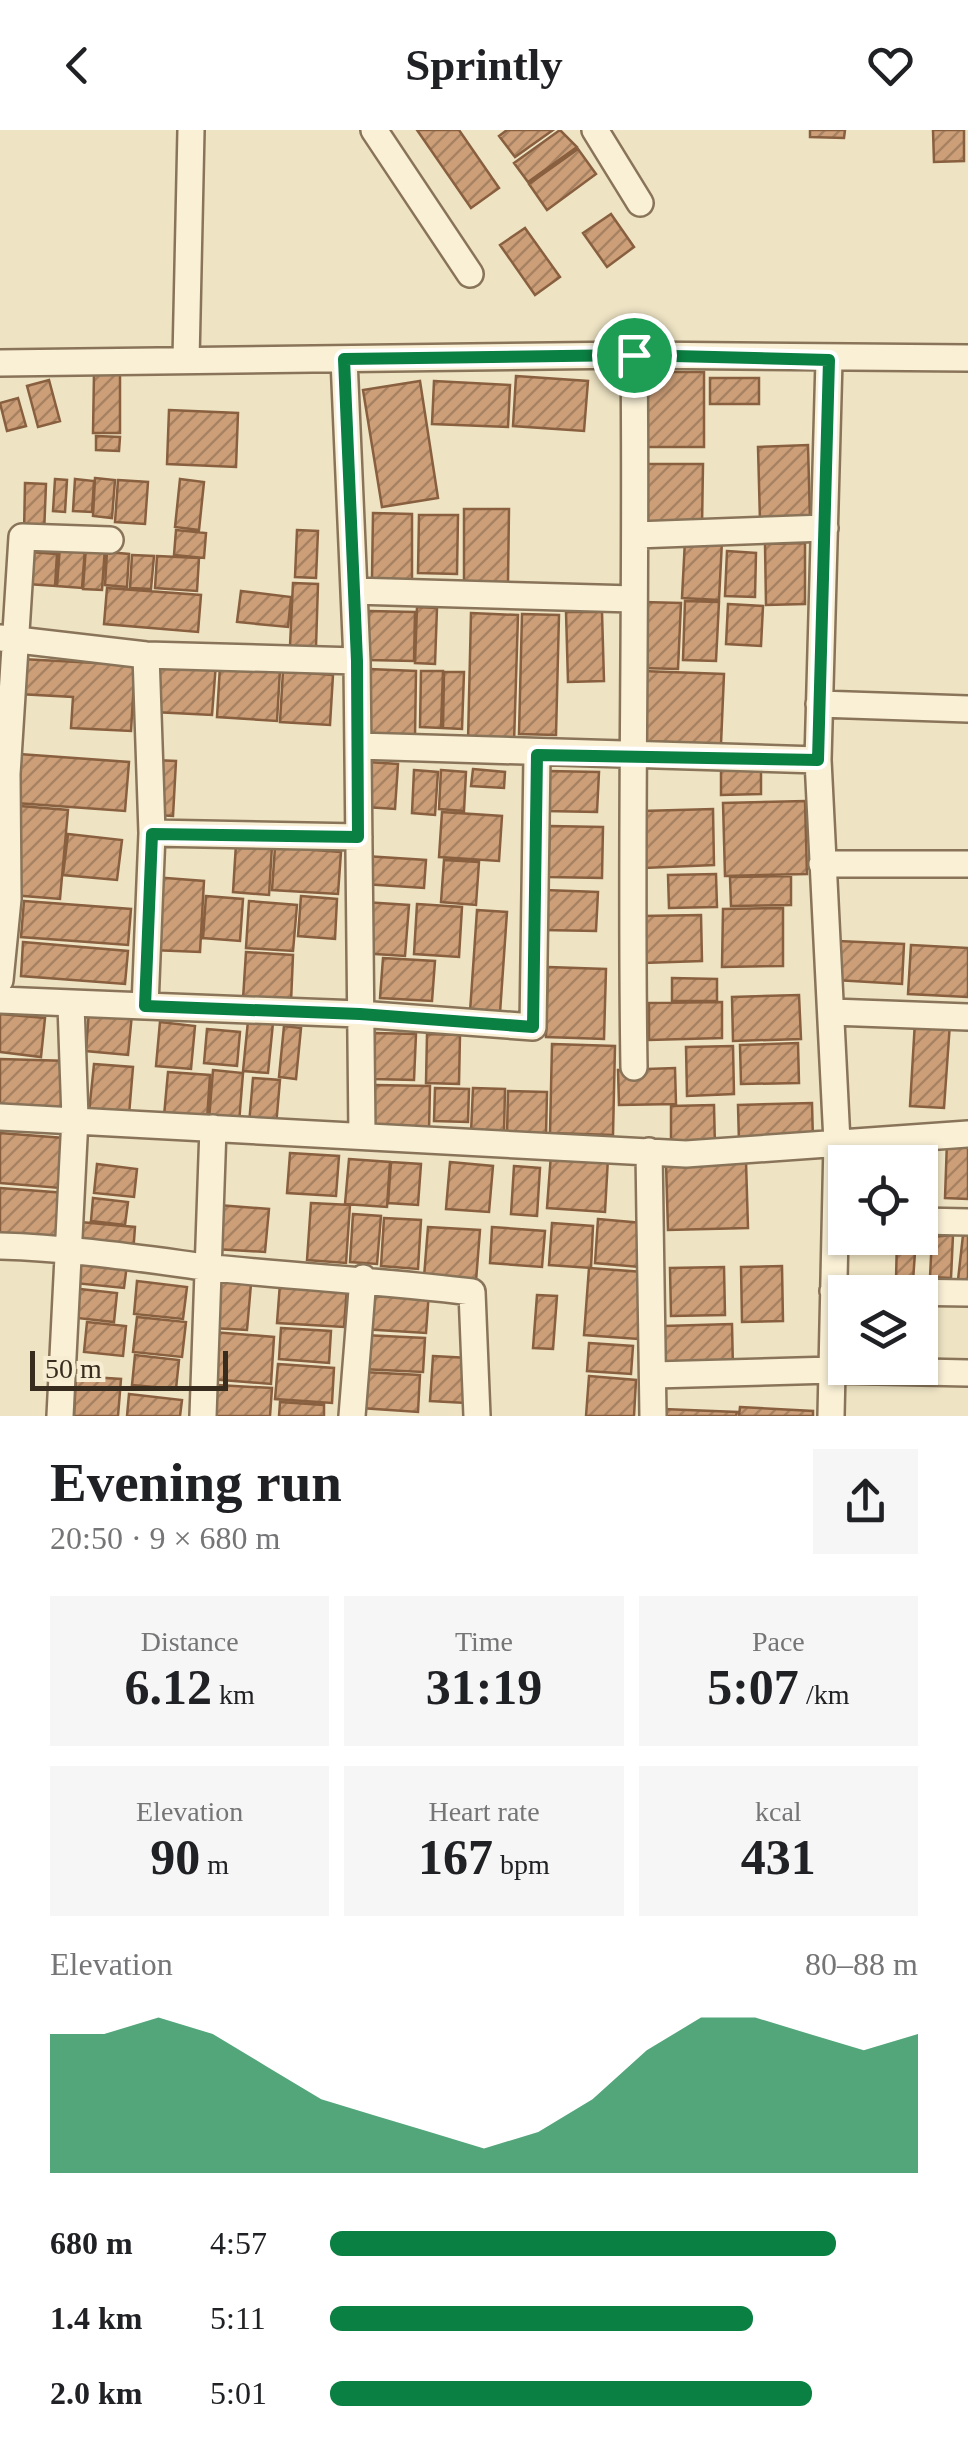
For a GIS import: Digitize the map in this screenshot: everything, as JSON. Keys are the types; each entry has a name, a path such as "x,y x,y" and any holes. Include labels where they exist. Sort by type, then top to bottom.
{"street":[{"path":"186,360 191,130"},
{"path":"374,130 470,274"},
{"path":"595,130 640,203"},
{"path":"0,363 634,355 829,360 968,358"},
{"path":"634,355 636,535 630,757 634,1067"},
{"path":"344,359 357,661 362,1135"},
{"path":"829,360 818,760 837,1145"},
{"path":"636,535 825,528"},
{"path":"0,980 7,639 22,537 110,540"},
{"path":"354,591 633,600"},
{"path":"7,639 146,654 357,661"},
{"path":"145,1006 152,834 146,654"},
{"path":"819,704 968,709"},
{"path":"358,746 537,755 818,760"},
{"path":"0,1000 360,1014 533,1027 537,755"},
{"path":"152,834 358,837"},
{"path":"822,864 968,864"},
{"path":"60,1416 76,1118 72,1005"},
{"path":"832,1012 968,1016"},
{"path":"0,1116 686,1154 968,1134"},
{"path":"203,1416 213,1128"},
{"path":"650,1152 652,1416"},
{"path":"938,1222 968,1222"},
{"path":"0,1246 69,1248 208,1267 363,1278 472,1292 477,1416"},
{"path":"352,1416 363,1278"},
{"path":"938,1292 968,1292"},
{"path":"654,1375 828,1370"},
{"path":"938,1372 968,1372"},
{"path":"831,1416 832,1385"}],"building":[{"path":"417,130 459,130 499,188 471,208"},
{"path":"507,130 553,130 515,157 499,136"},
{"path":"560,130 577,147 528,182 514,163"},
{"path":"810,130 845,130 844,138 810,137"},
{"path":"933,130 964,130 964,161 934,162"},
{"path":"578,149 596,174 547,210 529,184"},
{"path":"611,214 634,247 607,267 583,233"},
{"path":"525,228 560,277 535,295 500,245"},
{"path":"644,372 704,372 704,447 643,447"},
{"path":"94,373 120,373 120,433 93,433"},
{"path":"516,376 588,381 584,431 513,426"},
{"path":"710,378 759,378 759,404 710,404"},
{"path":"49,380 60,421 38,427 27,386"},
{"path":"420,381 438,498 382,507 363,390"},
{"path":"434,381 510,385 508,427 432,424"},
{"path":"18,398 26,426 7,431 0,403"},
{"path":"169,410 238,413 236,467 167,464"},
{"path":"96,436 120,437 119,451 96,450"},
{"path":"808,445 810,519 760,521 758,447"},
{"path":"639,464 703,464 702,527 638,527"},
{"path":"95,478 115,480 112,518 93,516"},
{"path":"55,479 67,480 65,512 53,511"},
{"path":"75,479 94,481 92,512 73,511"},
{"path":"180,479 204,482 199,530 175,527"},
{"path":"118,480 148,482 145,524 115,522"},
{"path":"25,483 46,484 44,534 24,534"},
{"path":"464,509 509,509 508,582 464,582"},
{"path":"373,513 412,514 412,580 372,579"},
{"path":"419,515 458,515 457,574 418,573"},
{"path":"176,530 206,533 204,558 174,555"},
{"path":"297,530 318,531 316,578 295,577"},
{"path":"685,540 722,541 719,600 682,598"},
{"path":"805,543 805,604 766,605 765,544"},
{"path":"60,546 85,548 82,588 57,586"},
{"path":"86,546 105,547 102,590 83,589"},
{"path":"727,551 756,553 755,597 725,596"},
{"path":"30,552 57,554 55,586 28,584"},
{"path":"107,552 129,554 127,587 105,585"},
{"path":"132,555 154,556 151,589 130,588"},
{"path":"157,556 199,558 197,591 155,588"},
{"path":"293,583 318,584 316,647 290,646"},
{"path":"107,588 201,595 198,632 104,624"},
{"path":"241,591 291,597 288,627 237,622"},
{"path":"685,601 719,602 716,661 683,660"},
{"path":"643,602 681,603 678,669 641,668"},
{"path":"728,604 763,606 761,646 726,644"},
{"path":"417,607 437,608 435,664 415,663"},
{"path":"369,611 415,612 414,661 368,660"},
{"path":"566,612 602,612 604,681 568,682"},
{"path":"471,613 518,615 514,743 468,741"},
{"path":"522,614 559,615 556,735 519,734"},
{"path":"21,659 135,665 131,731 71,728 73,697 19,694"},
{"path":"158,659 216,663 212,715 154,712"},
{"path":"220,666 280,670 277,721 217,717"},
{"path":"369,669 416,671 415,736 367,735"},
{"path":"283,671 333,675 330,725 280,722"},
{"path":"421,671 443,671 441,728 420,727"},
{"path":"642,671 724,674 721,744 640,741"},
{"path":"444,672 464,672 462,729 443,728"},
{"path":"19,754 129,762 125,811 16,803"},
{"path":"154,760 176,761 173,816 156,815"},
{"path":"368,762 398,764 395,809 366,807"},
{"path":"761,765 761,794 721,795 721,766"},
{"path":"473,769 505,772 504,788 471,786"},
{"path":"414,770 438,772 435,815 412,813"},
{"path":"441,770 466,772 464,811 439,809"},
{"path":"547,771 599,772 597,812 545,811"},
{"path":"805,801 807,874 725,876 723,803"},
{"path":"20,806 68,810 60,899 12,895"},
{"path":"713,809 714,865 644,868 642,811"},
{"path":"442,812 502,816 499,861 439,857"},
{"path":"550,826 603,827 602,878 548,877"},
{"path":"68,834 122,840 117,880 63,875"},
{"path":"236,844 272,846 269,895 233,892"},
{"path":"275,847 341,852 338,894 272,890"},
{"path":"365,856 426,860 424,888 364,884"},
{"path":"444,860 479,862 476,905 441,902"},
{"path":"716,874 717,907 669,908 668,875"},
{"path":"791,876 791,905 731,906 730,877"},
{"path":"153,877 204,881 200,952 152,950"},
{"path":"544,890 598,892 596,931 543,930"},
{"path":"206,896 243,899 240,941 203,938"},
{"path":"301,896 337,899 335,939 298,936"},
{"path":"24,901 131,909 128,945 21,937"},
{"path":"249,901 297,905 293,951 246,948"},
{"path":"364,902 409,905 405,956 360,953"},
{"path":"417,904 462,907 459,957 414,954"},
{"path":"783,908 783,966 722,967 723,909"},
{"path":"477,910 507,912 500,1013 470,1012"},
{"path":"701,915 702,961 643,963 642,916"},
{"path":"838,941 904,944 902,984 836,980"},
{"path":"23,942 128,951 125,984 21,976"},
{"path":"911,945 968,948 968,997 908,994"},
{"path":"246,952 293,955 291,1002 243,999"},
{"path":"383,958 435,961 432,1001 380,998"},
{"path":"548,967 606,969 604,1039 546,1037"},
{"path":"672,978 717,979 717,1001 672,1001"},
{"path":"799,995 801,1039 733,1041 732,997"},
{"path":"722,1002 722,1038 649,1040 649,1003"},
{"path":"89,1010 132,1014 128,1055 86,1051"},
{"path":"0,1014 45,1018 41,1057 0,1052"},
{"path":"248,1021 273,1023 268,1073 243,1071"},
{"path":"915,1021 950,1023 944,1108 910,1106"},
{"path":"160,1022 195,1026 191,1069 156,1066"},
{"path":"284,1026 301,1028 296,1079 279,1077"},
{"path":"207,1029 240,1032 237,1066 204,1063"},
{"path":"375,1033 416,1034 414,1080 374,1079"},
{"path":"427,1034 460,1035 459,1084 426,1083"},
{"path":"798,1043 799,1083 741,1084 740,1045"},
{"path":"552,1044 615,1046 613,1135 550,1133"},
{"path":"733,1046 734,1094 687,1096 686,1047"},
{"path":"0,1059 70,1061 68,1109 0,1107"},
{"path":"94,1064 133,1067 129,1115 89,1112"},
{"path":"675,1068 676,1104 619,1105 618,1070"},
{"path":"213,1070 243,1073 239,1123 209,1120"},
{"path":"168,1072 210,1075 207,1120 164,1116"},
{"path":"253,1078 280,1080 276,1126 249,1124"},
{"path":"375,1085 430,1086 429,1131 374,1130"},
{"path":"435,1088 469,1089 468,1122 434,1121"},
{"path":"473,1088 505,1089 504,1134 471,1133"},
{"path":"508,1091 547,1092 546,1136 507,1135"},
{"path":"812,1103 813,1141 739,1143 738,1105"},
{"path":"714,1105 715,1148 671,1149 671,1106"},
{"path":"0,1133 64,1138 60,1188 0,1183"},
{"path":"947,1141 968,1141 968,1199 945,1198"},
{"path":"290,1153 339,1156 336,1196 287,1193"},
{"path":"551,1154 608,1158 605,1212 547,1208"},
{"path":"349,1159 390,1162 387,1207 345,1204"},
{"path":"746,1161 748,1228 668,1230 666,1163"},
{"path":"391,1162 421,1164 418,1205 388,1203"},
{"path":"450,1162 493,1166 489,1212 446,1209"},
{"path":"97,1164 137,1169 134,1197 94,1193"},
{"path":"514,1166 540,1168 537,1216 511,1214"},
{"path":"0,1188 66,1193 62,1243 0,1239"},
{"path":"93,1198 128,1202 125,1225 91,1221"},
{"path":"311,1203 350,1205 346,1263 307,1260"},
{"path":"218,1205 269,1209 265,1252 215,1249"},
{"path":"353,1214 381,1216 377,1264 350,1262"},
{"path":"384,1218 421,1220 418,1269 381,1266"},
{"path":"598,1219 642,1223 639,1267 595,1263"},
{"path":"80,1222 135,1227 133,1254 79,1248"},
{"path":"552,1223 593,1226 591,1268 549,1265"},
{"path":"428,1227 480,1230 476,1281 424,1277"},
{"path":"492,1227 545,1231 542,1267 490,1263"},
{"path":"953,1235 951,1278 930,1275 931,1255 938,1255 938,1236"},
{"path":"963,1235 968,1235 968,1281 958,1280"},
{"path":"897,1255 915,1255 913,1275 896,1275"},
{"path":"77,1258 127,1264 124,1288 74,1283"},
{"path":"782,1266 783,1321 742,1322 741,1267"},
{"path":"724,1267 725,1315 671,1316 670,1268"},
{"path":"589,1268 643,1272 638,1339 584,1335"},
{"path":"137,1281 187,1287 183,1319 134,1314"},
{"path":"216,1281 251,1284 247,1330 212,1328"},
{"path":"280,1283 347,1288 344,1327 277,1323"},
{"path":"364,1287 429,1291 426,1333 362,1329"},
{"path":"80,1289 117,1293 114,1322 77,1318"},
{"path":"537,1295 557,1296 553,1349 533,1348"},
{"path":"137,1317 186,1322 182,1357 133,1352"},
{"path":"87,1322 126,1326 123,1356 84,1352"},
{"path":"732,1324 733,1369 665,1371 664,1326"},
{"path":"281,1328 331,1331 329,1363 279,1359"},
{"path":"213,1332 274,1337 271,1384 210,1379"},
{"path":"363,1335 425,1338 423,1372 362,1369"},
{"path":"589,1343 633,1346 631,1374 587,1371"},
{"path":"135,1355 179,1360 176,1389 132,1385"},
{"path":"433,1356 469,1358 466,1403 430,1401"},
{"path":"278,1364 334,1368 332,1403 275,1399"},
{"path":"363,1372 420,1375 418,1412 361,1408"},
{"path":"76,1376 121,1379 118,1416 74,1416"},
{"path":"589,1376 636,1380 634,1416 586,1416"},
{"path":"217,1385 272,1388 270,1416 215,1416"},
{"path":"129,1394 182,1400 180,1416 127,1416"},
{"path":"280,1402 324,1405 324,1416 279,1416"},
{"path":"740,1407 813,1411 813,1416 739,1416"},
{"path":"663,1409 737,1412 736,1416 662,1416"}],"route":[{"path":"634,355 829,360 818,760 537,755 533,1027 360,1014 145,1006 152,834 358,837 357,661 344,359 634,355"}]}
